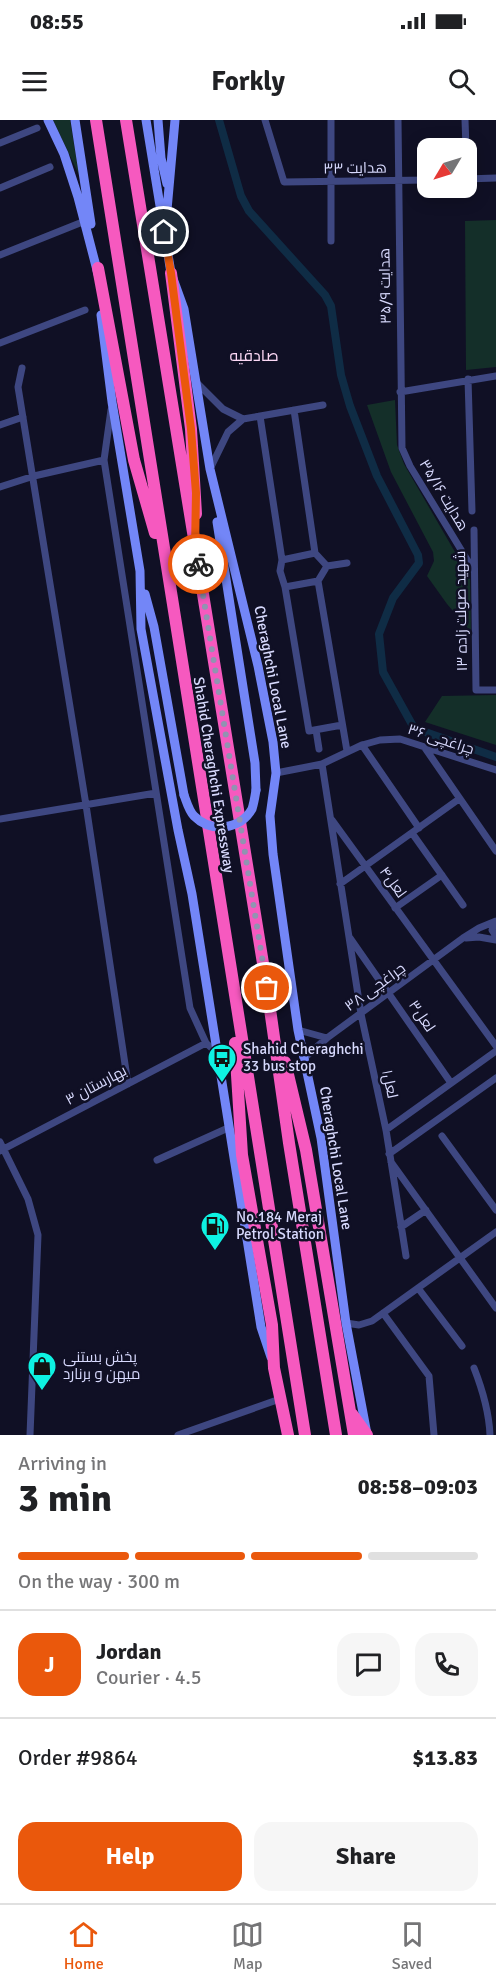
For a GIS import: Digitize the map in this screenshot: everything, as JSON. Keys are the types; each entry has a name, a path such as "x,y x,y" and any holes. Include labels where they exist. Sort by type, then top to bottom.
{"highway":[{"name":"Shahid Cheraghchi Expressway","path":"96,120 234,1000 305,1435"},
{"name":"Shahid Cheraghchi Expressway","path":"126,120 267,988 289,1143 336,1435"},
{"path":"98,268 134,460 150,519 166,565"},
{"path":"171,273 191,429 196,493 195,548"},
{"path":"267,988 306,1150 351,1412 363,1435"},
{"path":"234,1000 242,1155 272,1325 274,1368 288,1435"},
{"path":"278,1383 279,1435"}],"main road":[{"path":"48,120 64,154 98,268"},
{"path":"75,120 98,268 100,306 112,402 141,580 154,627 184,795 189,808 200,820 215,827 226,827 239,822 251,809 256,790 255,763 210,470"},
{"name":"Cheraghchi Local Lane","path":"146,120 171,273 184,309 198,384 210,470 258,666 273,742 276,773 270,816 273,854 298,1030 321,1138 352,1353 346,1382"},
{"path":"158,120 161,158 170,195"},
{"path":"164,232 170,195 175,120"},
{"path":"141,580 141,629 192,894 261,1328 274,1368"},
{"path":"352,1353 363,1435"}],"street":[{"name":"هدایت ۳۳","path":"265,120 284,182 417,180"},
{"path":"331,120 331,241"},
{"name":"هدایت ۳۵/۹","path":"398,120 400,392"},
{"path":"465,120 466,138"},
{"path":"0,143 37,128"},
{"path":"0,188 50,167"},
{"path":"477,179 496,178"},
{"path":"0,255 85,221"},
{"path":"0,343 85,310"},
{"path":"22,368 18,387 86,805 128,1084"},
{"path":"400,392 496,376"},
{"path":"468,379 472,511"},
{"path":"198,384 224,409 243,419"},
{"name":"هدایت ۳۵/۱۶","path":"400,392 402,448 410,466 474,571"},
{"path":"112,402 104,460 190,1008 206,1043 217,1053"},
{"path":"210,470 228,432 243,419 323,405"},
{"path":"294,410 315,553 327,566"},
{"path":"260,416 282,560 280,571 285,587 309,731 342,725"},
{"path":"0,425 23,417"},
{"path":"0,488 34,476 104,460"},
{"name":"شهید صولت زاده ۱۳","path":"474,530 476,690 496,690"},
{"path":"282,560 315,553"},
{"path":"327,566 347,563"},
{"path":"327,566 318,581 346,752"},
{"path":"285,587 318,581"},
{"path":"316,730 319,749"},
{"name":"چراغچی ۳۶","path":"276,773 322,764 362,745 400,739 496,770"},
{"path":"362,745 419,828"},
{"path":"425,748 496,851"},
{"name":"لعل۱","path":"322,764 361,1014 386,1130 406,1256"},
{"path":"0,819 156,793"},
{"path":"340,884 459,799"},
{"name":"لعل۴","path":"330,818 496,1046"},
{"path":"412,833 463,905"},
{"path":"395,908 442,875"},
{"path":"463,938 496,938 492,930 495,921"},
{"name":"چراغچی ۳۸","path":"303,1059 327,1038 463,938 495,921"},
{"name":"لعل۳","path":"348,935 451,1083"},
{"path":"298,1030 327,1038"},
{"name":"بهارستان ۳","path":"1,1147 206,1043"},
{"path":"386,1130 496,1051"},
{"path":"496,1078 389,1157 496,1308"},
{"path":"157,1160 228,1128"},
{"path":"442,1136 496,1210"},
{"path":"1,1147 28,1199 38,1235 30,1435"},
{"path":"401,1227 426,1210"},
{"path":"346,1323 367,1324 496,1232"},
{"path":"418,1288 462,1346"},
{"path":"383,1313 429,1376 434,1435"},
{"path":"474,1368 492,1415 490,1435"},
{"path":"178,1435 277,1400"}],"green space":[{"path":"53,120 70,120 79,175"},
{"path":"496,220 496,367 466,370 465,221"},
{"path":"395,400 397,445 404,464 470,578 471,632 427,576 434,561 433,552 391,472 367,405"},
{"path":"496,695 496,745 425,722 442,696"}],"waterway":[{"path":"219,120 241,196 249,211 325,295 331,306 341,375 350,406 377,476 418,555 419,563 393,598 379,634 383,672 414,728 496,757"}],"way so far":[{"path":"198,564 267,988"}],"place":[{"name":"Shahid Cheraghchi 33 bus stop","path":"222,1084"},
{"name":"No.184 Meraj Petrol Station","path":"215,1252"},
{"name":"پخش بستنی میهن و برنارد","path":"42,1392"}],"district":[{"name":"صادقیه","path":"254,355"}],"route":[{"path":"164,232 191,429 196,493 195,548 198,564"}]}
